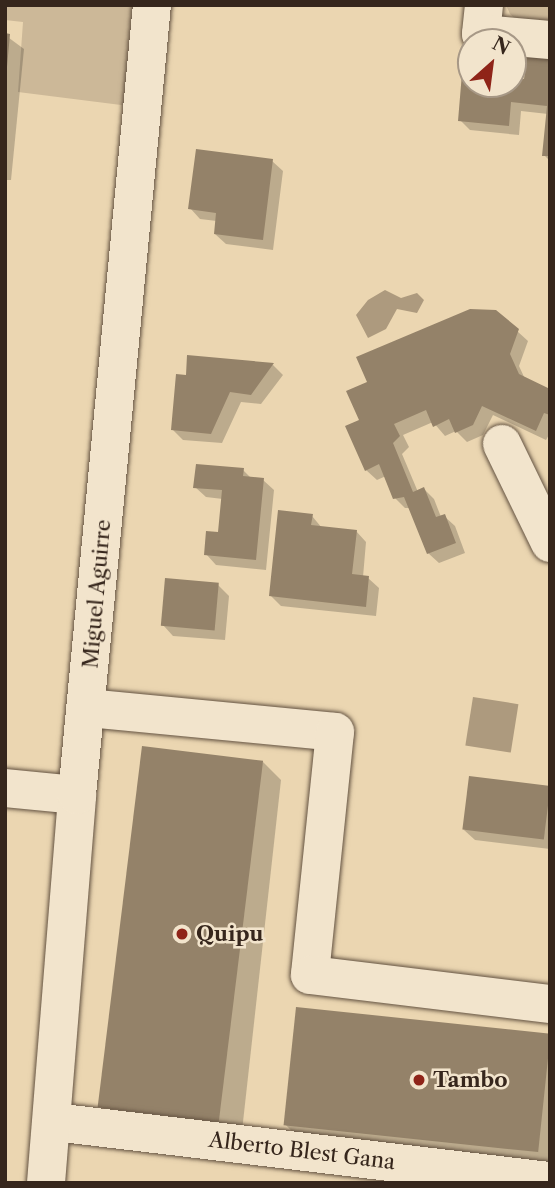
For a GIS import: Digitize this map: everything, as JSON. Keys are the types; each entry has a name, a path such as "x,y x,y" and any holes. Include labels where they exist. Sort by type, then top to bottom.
{"street":[{"name":"Miguel Aguirre","path":"47,1183 54,1122 77,795 152,5"},
{"path":"484,5 481,34 550,40"},
{"path":"502,444 550,543"},
{"path":"87,708 335,732 310,975 550,1004"},
{"path":"5,788 77,795"},
{"name":"Alberto Blest Gana","path":"54,1122 550,1181"}],"shaded area":[{"path":"5,5 149,5 137,107 18,92 23,22 5,20"},
{"path":"506,5 550,5 550,30 525,28 510,14"},
{"path":"385,290 401,298 417,293 424,300 417,313 397,309 386,329 368,338 356,315 368,300"},
{"path":"473,697 518,704 511,753 465,745"}],"building":[{"path":"5,33 10,34 7,67 5,67"},
{"path":"527,54 550,56 550,156 542,156 547,106 511,102 509,126 458,121 460,98 527,98"},
{"path":"196,149 273,159 263,240 214,234 216,213 188,209"},
{"path":"470,309 496,310 519,329 510,354 519,374 550,389 550,415 544,413 536,431 482,406 473,425 455,433 449,419 433,427 426,410 394,424 400,436 393,443 413,492 424,487 436,517 445,514 456,543 427,554 404,497 393,499 379,464 365,471 345,426 359,420 346,391 367,382 356,357"},
{"path":"187,355 274,363 251,395 230,392 211,434 171,430 176,374 186,375"},
{"path":"196,464 244,468 243,476 264,478 256,560 204,555 206,531 218,532 222,490 193,488"},
{"path":"278,510 313,514 311,525 357,530 352,574 369,576 366,607 269,596"},
{"path":"165,578 219,583 215,631 161,626"},
{"name":"Quipu","path":"142,746 263,761 219,1122 98,1107"},
{"path":"469,776 550,786 544,840 462,830"},
{"name":"Tambo","path":"296,1007 550,1034 538,1152 284,1125"}],"place":[{"name":"Quipu","path":"182,934"},
{"name":"Tambo","path":"419,1080"}]}
